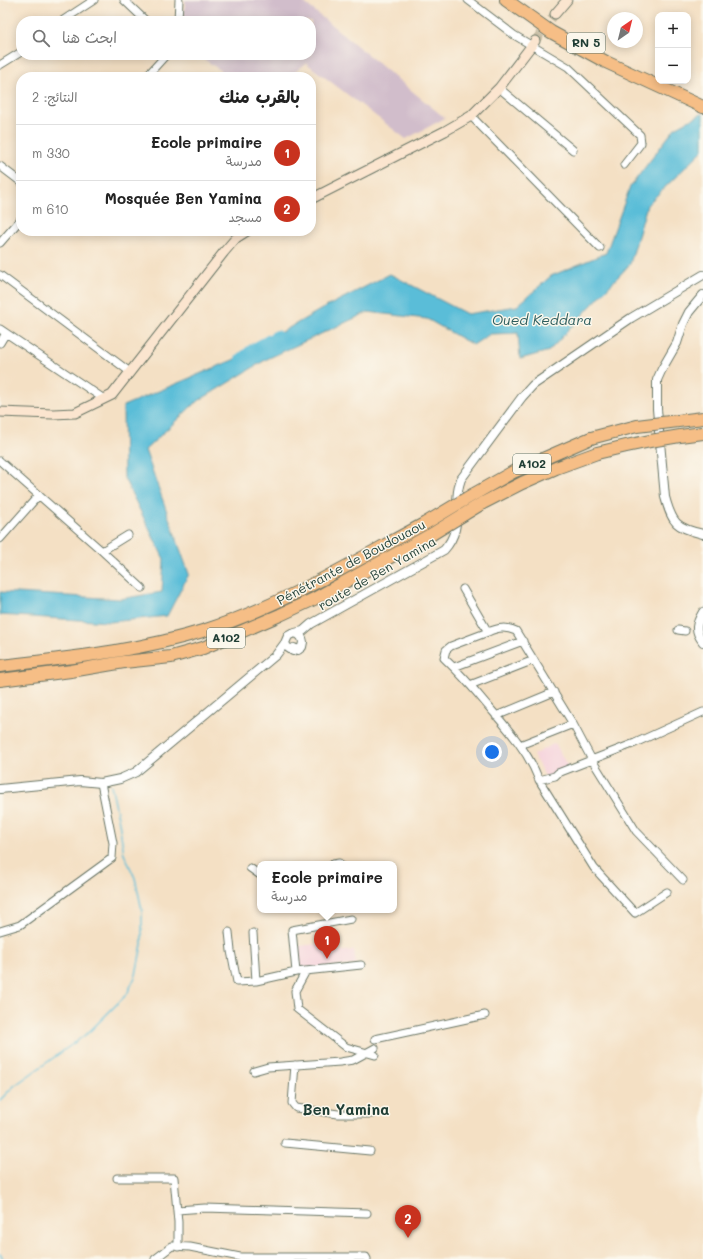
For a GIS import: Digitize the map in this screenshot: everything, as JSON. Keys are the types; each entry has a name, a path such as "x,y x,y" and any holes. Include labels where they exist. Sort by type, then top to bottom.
{"highway":[{"name":"RN 5","path":"506,0 551,32 606,62 702,104"},
{"name":"RN 5","path":"518,0 556,26 609,56 655,77"},
{"name":"RN 5","path":"671,84 702,104"},
{"name":"Pénétrante de Boudouaou","path":"0,680 71,671 124,662 171,657 203,648 314,599 432,534 514,472 591,438 637,426 703,418"},
{"name":"Pénétrante de Boudouaou","path":"0,666 71,658 121,650 205,630 241,617 307,587 424,524 477,499 597,453 635,443 674,436 703,433"}],"main road":[{"path":"556,14 567,0"},
{"path":"316,196 445,131 471,116 499,88 534,44"},
{"path":"0,412 53,414 75,413 112,395 224,252 239,236"}],"street":[{"path":"70,16 94,0"},
{"path":"124,0 141,16"},
{"path":"178,16 179,0"},
{"path":"468,0 514,35 534,44 568,67 640,135 641,143 624,165"},
{"path":"0,65 16,55"},
{"path":"151,72 161,60"},
{"path":"499,88 573,150"},
{"path":"471,116 600,248"},
{"path":"0,166 16,178"},
{"path":"0,243 16,225"},
{"path":"0,275 130,372"},
{"name":"route de Ben Yamina","path":"285,643 288,636 303,631 311,624 444,550 456,531 457,493 461,479 522,397 533,385 631,318 703,275"},
{"path":"703,295 689,312 677,342 659,374 657,387 657,409 667,505 670,514 678,524 688,530 703,534"},
{"path":"0,329 104,399"},
{"path":"0,343 6,333"},
{"path":"0,461 142,588"},
{"path":"0,539 38,495"},
{"path":"102,551 128,536"},
{"path":"462,589 488,632"},
{"path":"703,612 698,620 696,628 698,636 703,642"},
{"name":"route de Ben Yamina","path":"291,650 293,651 294,648 298,650 300,649 311,624"},
{"path":"667,892 635,913 594,868 539,780 534,766 520,745 470,685 444,658 446,650 451,646 496,628 507,627 516,631 573,724 592,760 636,831 683,880"},
{"path":"295,633 300,635 303,640"},
{"path":"454,667 523,641"},
{"path":"0,789 80,781 101,783 120,779 136,772 276,655 285,643 291,650"},
{"path":"276,655 291,650"},
{"path":"470,685 534,660"},
{"path":"496,716 554,692"},
{"path":"539,780 554,776 558,773 635,743 703,712"},
{"path":"520,745 573,724"},
{"path":"0,932 20,924 112,858 113,843 101,783"},
{"path":"250,868 257,873"},
{"path":"296,972 292,930 350,919"},
{"path":"229,932 237,982 256,981 296,972 361,965"},
{"path":"253,933 256,981"},
{"path":"306,971 295,991 297,1009 346,1047 365,1052 375,1051"},
{"path":"375,1039 485,1015"},
{"path":"254,1071 268,1067 353,1060 365,1052"},
{"path":"295,1065 292,1103 296,1108 338,1114 372,1114"},
{"path":"285,1143 370,1151"},
{"path":"117,1178 174,1178 178,1246"},
{"path":"177,1210 204,1208 367,1213"},
{"path":"155,1259 172,1246 190,1247 240,1257 366,1257 367,1259"}],"shaded area":[{"path":"185,0 301,0 445,118 406,139 306,63 295,72 223,72 205,60 316,60 316,16 184,16"},
{"path":"555,743 569,769 548,781 533,755"},
{"path":"336,942 338,952 354,950 356,965 300,969 299,946"}],"water":[{"name":"Oued Keddara","path":"703,113 703,150 647,205 630,264 549,351 520,359 518,333 490,334 473,345 427,319 368,312 267,359 195,403 145,450 189,574 167,616 110,622 0,615 0,592 120,599 162,592 164,559 124,478 123,406 233,360 320,310 390,274 467,314 517,306 551,276 606,253 630,187 675,128"}],"waterway":[{"name":"Oued Keddara","path":"240,359 252,349 277,335"},
{"path":"0,1100 14,1086 88,1033 127,994 136,975 142,944 142,910 135,878 124,854 111,785"},
{"path":"0,1254 3,1259"}],"tunnel":[{"path":"535,41 555,14"}],"place":[{"name":"Ecole primaire","path":"327,959"},
{"name":"Mosquée Ben Yamina","path":"408,1238"}],"district":[{"name":"Ben Yamina","path":"346,1110"}]}
